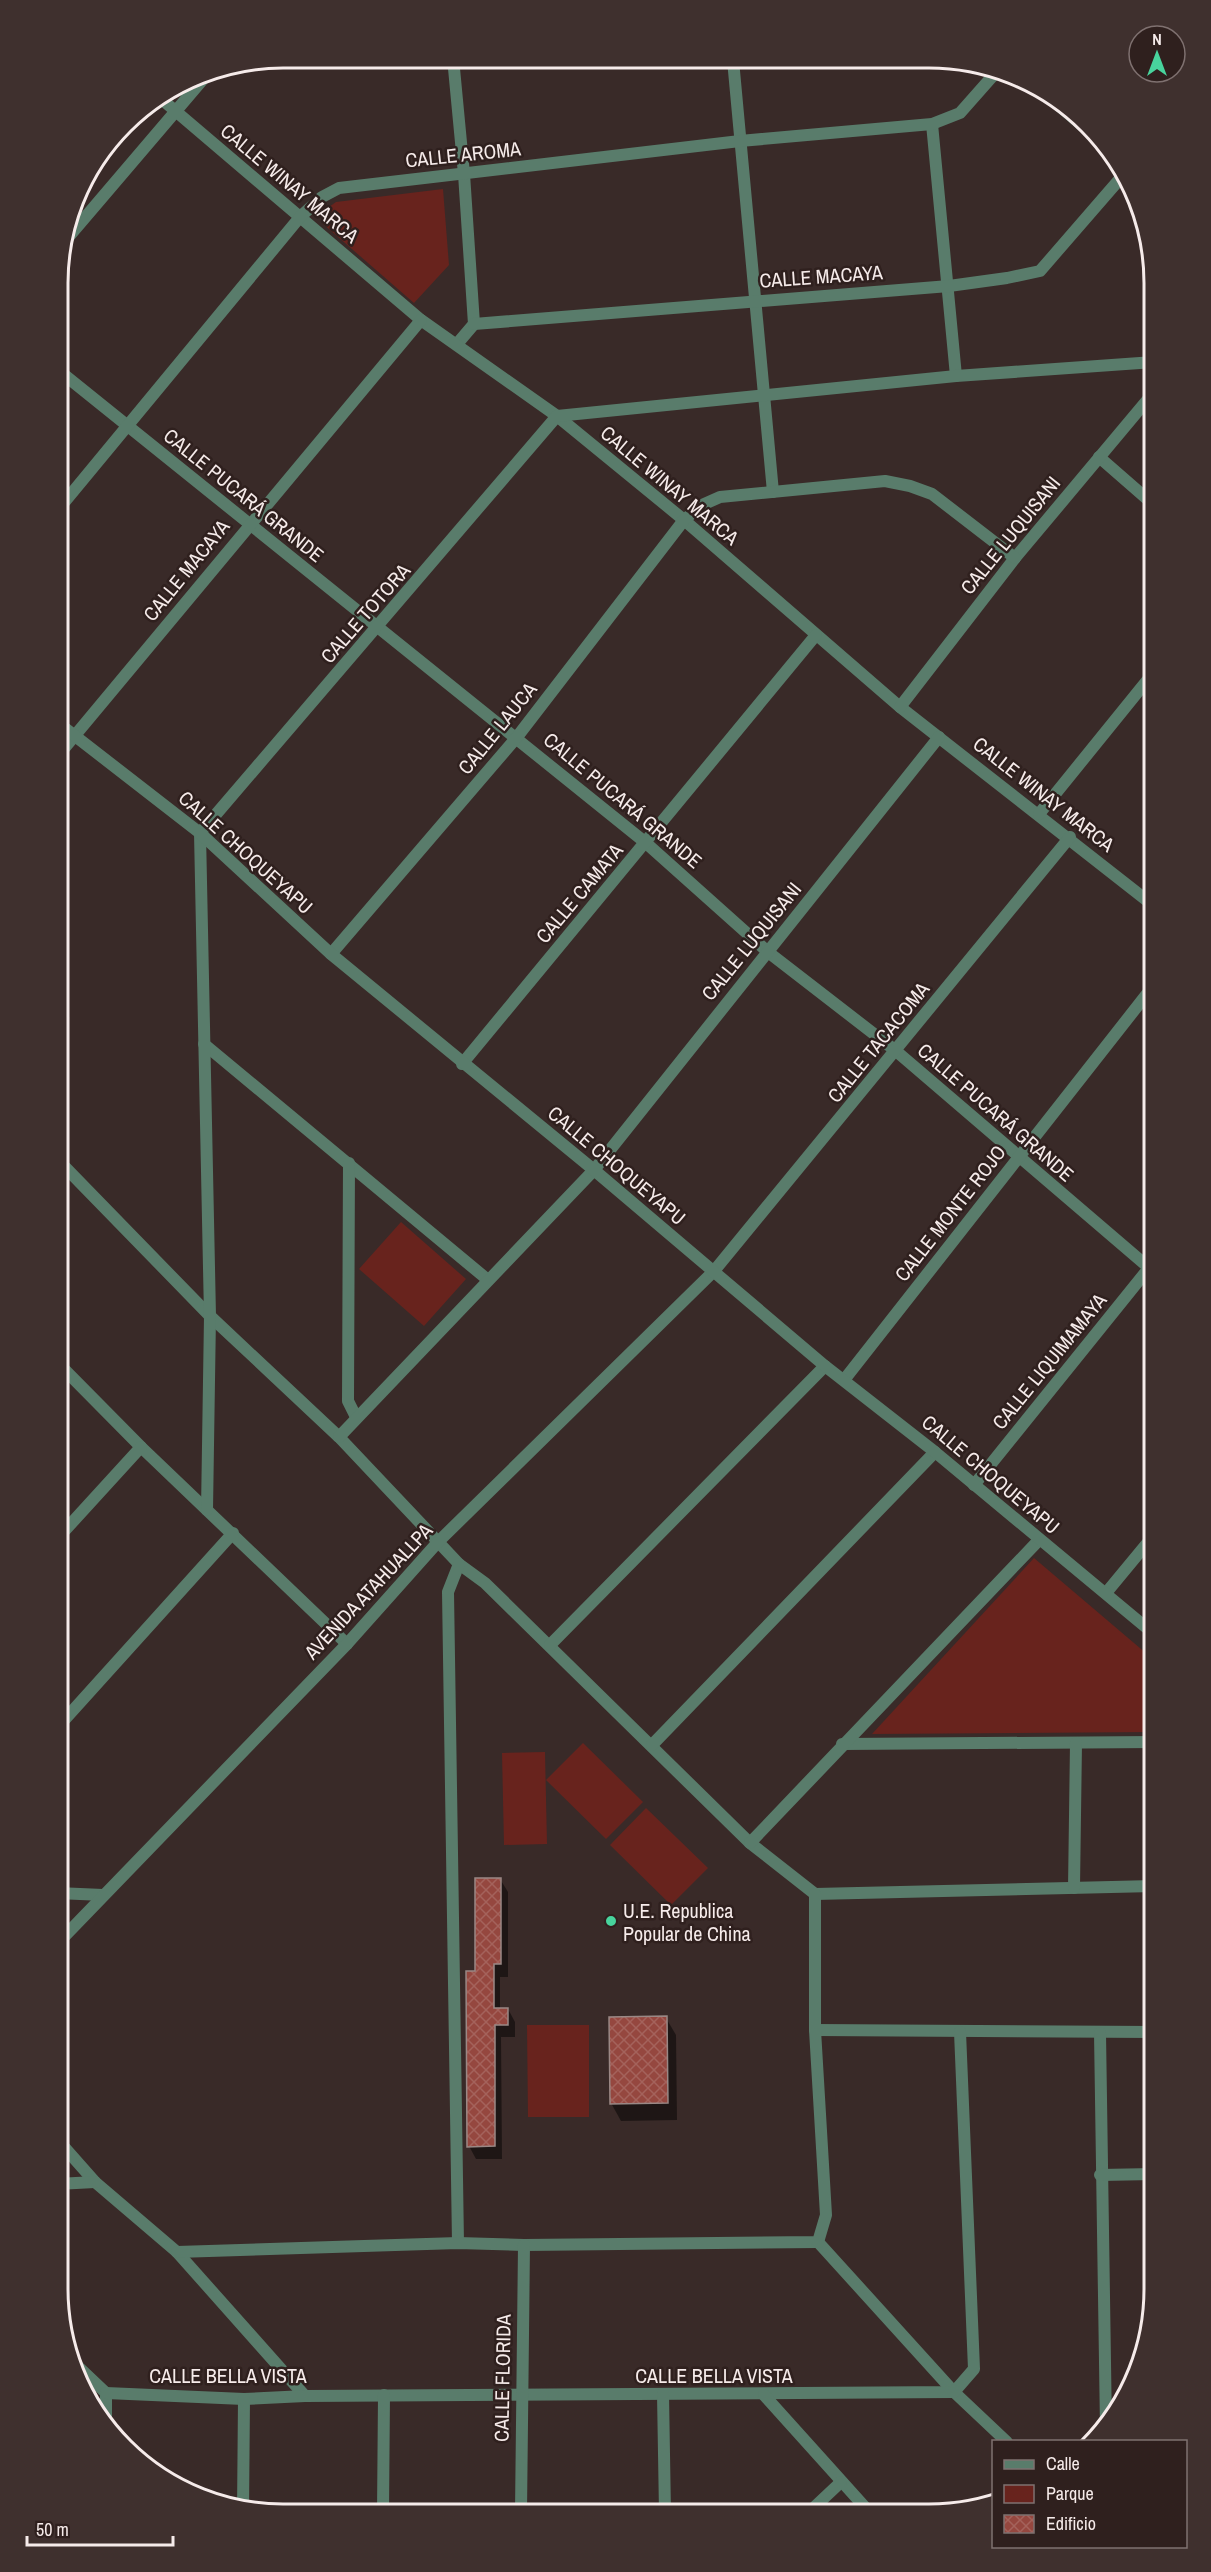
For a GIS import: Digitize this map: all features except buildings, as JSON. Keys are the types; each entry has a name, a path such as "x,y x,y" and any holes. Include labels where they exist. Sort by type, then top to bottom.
{"street":[{"path":"454,68 474,324 457,344"},
{"path":"734,68 773,492"},
{"name":"CALLE AROMA","path":"68,498 300,217 322,196 339,188 740,141 932,124 960,113 992,77"},
{"path":"74,230 198,85"},
{"name":"CALLE WINAY MARCA","path":"165,103 421,320 557,416 684,520 900,707 1070,837 1144,898"},
{"path":"932,124 956,376"},
{"name":"CALLE MACAYA","path":"474,324 949,286 1007,279 1040,271 1118,181"},
{"name":"CALLE MACAYA","path":"68,744 421,320"},
{"path":"557,416 956,376 1144,363"},
{"name":"CALLE PUCARÁ GRANDE","path":"68,378 517,737 646,843 768,952 896,1052 1018,1157 1144,1260"},
{"name":"CALLE LUQUISANI","path":"900,707 1015,558 1144,404"},
{"name":"CALLE TOTORA","path":"200,833 378,628 557,416"},
{"path":"1099,457 1144,496"},
{"name":"CALLE LAUCA","path":"331,954 517,737 684,520 702,505 720,497 885,481 910,486 932,494 1015,558"},
{"name":"CALLE CAMATA","path":"462,1064 816,635"},
{"path":"1039,814 1144,684"},
{"name":"CALLE CHOQUEYAPU","path":"68,731 200,833 331,954 462,1064 594,1170 825,1366 934,1452 1144,1625"},
{"name":"CALLE LUQUISANI","path":"339,1437 594,1170 939,737"},
{"path":"200,833 210,1316 207,1510"},
{"name":"CALLE TACACOMA","path":"714,1271 896,1052 1070,837"},
{"name":"CALLE MONTE ROJO","path":"844,1380 1144,998"},
{"path":"204,1044 488,1280"},
{"path":"349,1163 348,1401 356,1417"},
{"path":"68,1172 210,1316 339,1437 459,1564 485,1583 550,1645 750,1843 815,1894 1144,1886"},
{"name":"AVENIDA ATAHUALLPA","path":"68,1932 347,1644 438,1542 714,1271"},
{"name":"CALLE LIQUIMAMAYA","path":"974,1485 1144,1277"},
{"path":"550,1645 825,1366"},
{"path":"68,1373 141,1447 347,1644"},
{"path":"68,1527 141,1447"},
{"path":"652,1745 934,1452"},
{"path":"68,1716 233,1533"},
{"path":"750,1843 1039,1540"},
{"path":"1106,1593 1144,1547"},
{"path":"458,2243 448,1592 459,1564"},
{"path":"842,1744 1144,1742"},
{"path":"1074,1888 1076,1743"},
{"path":"68,1893 103,1895"},
{"path":"815,1894 815,2030 826,2215 818,2242"},
{"path":"815,2030 1144,2032"},
{"path":"954,2392 974,2369 960,2032"},
{"path":"1100,2033 1100,2175 1106,2411"},
{"path":"68,2151 95,2182 177,2252 305,2396"},
{"path":"1100,2175 1144,2174"},
{"path":"68,2183 95,2182"},
{"path":"177,2252 458,2243 524,2245 818,2242 954,2392 1005,2440"},
{"name":"CALLE FLORIDA","path":"521,2504 524,2245"},
{"path":"84,2372 106,2393 106,2412"},
{"name":"CALLE BELLA VISTA","path":"106,2393 244,2398 384,2395 764,2395 954,2392"},
{"path":"663,2394 665,2504"},
{"path":"383,2504 384,2395"},
{"path":"764,2395 862,2504"},
{"path":"243,2500 244,2398"},
{"path":"818,2504 841,2482"}],"green space":[{"path":"443,189 449,265 414,303 322,223 322,212 336,202"},
{"path":"401,1222 466,1279 424,1326 359,1269"},
{"path":"1034,1558 1144,1652 1144,1732 872,1734"},
{"path":"583,1743 643,1802 606,1839 546,1780"},
{"path":"545,1752 547,1844 504,1845 502,1753"},
{"path":"646,1808 708,1868 671,1905 610,1845"},
{"path":"527,2025 589,2025 589,2117 528,2117"}],"place":[{"name":"U.E. Republica Popular de China","path":"611,1921"}]}
